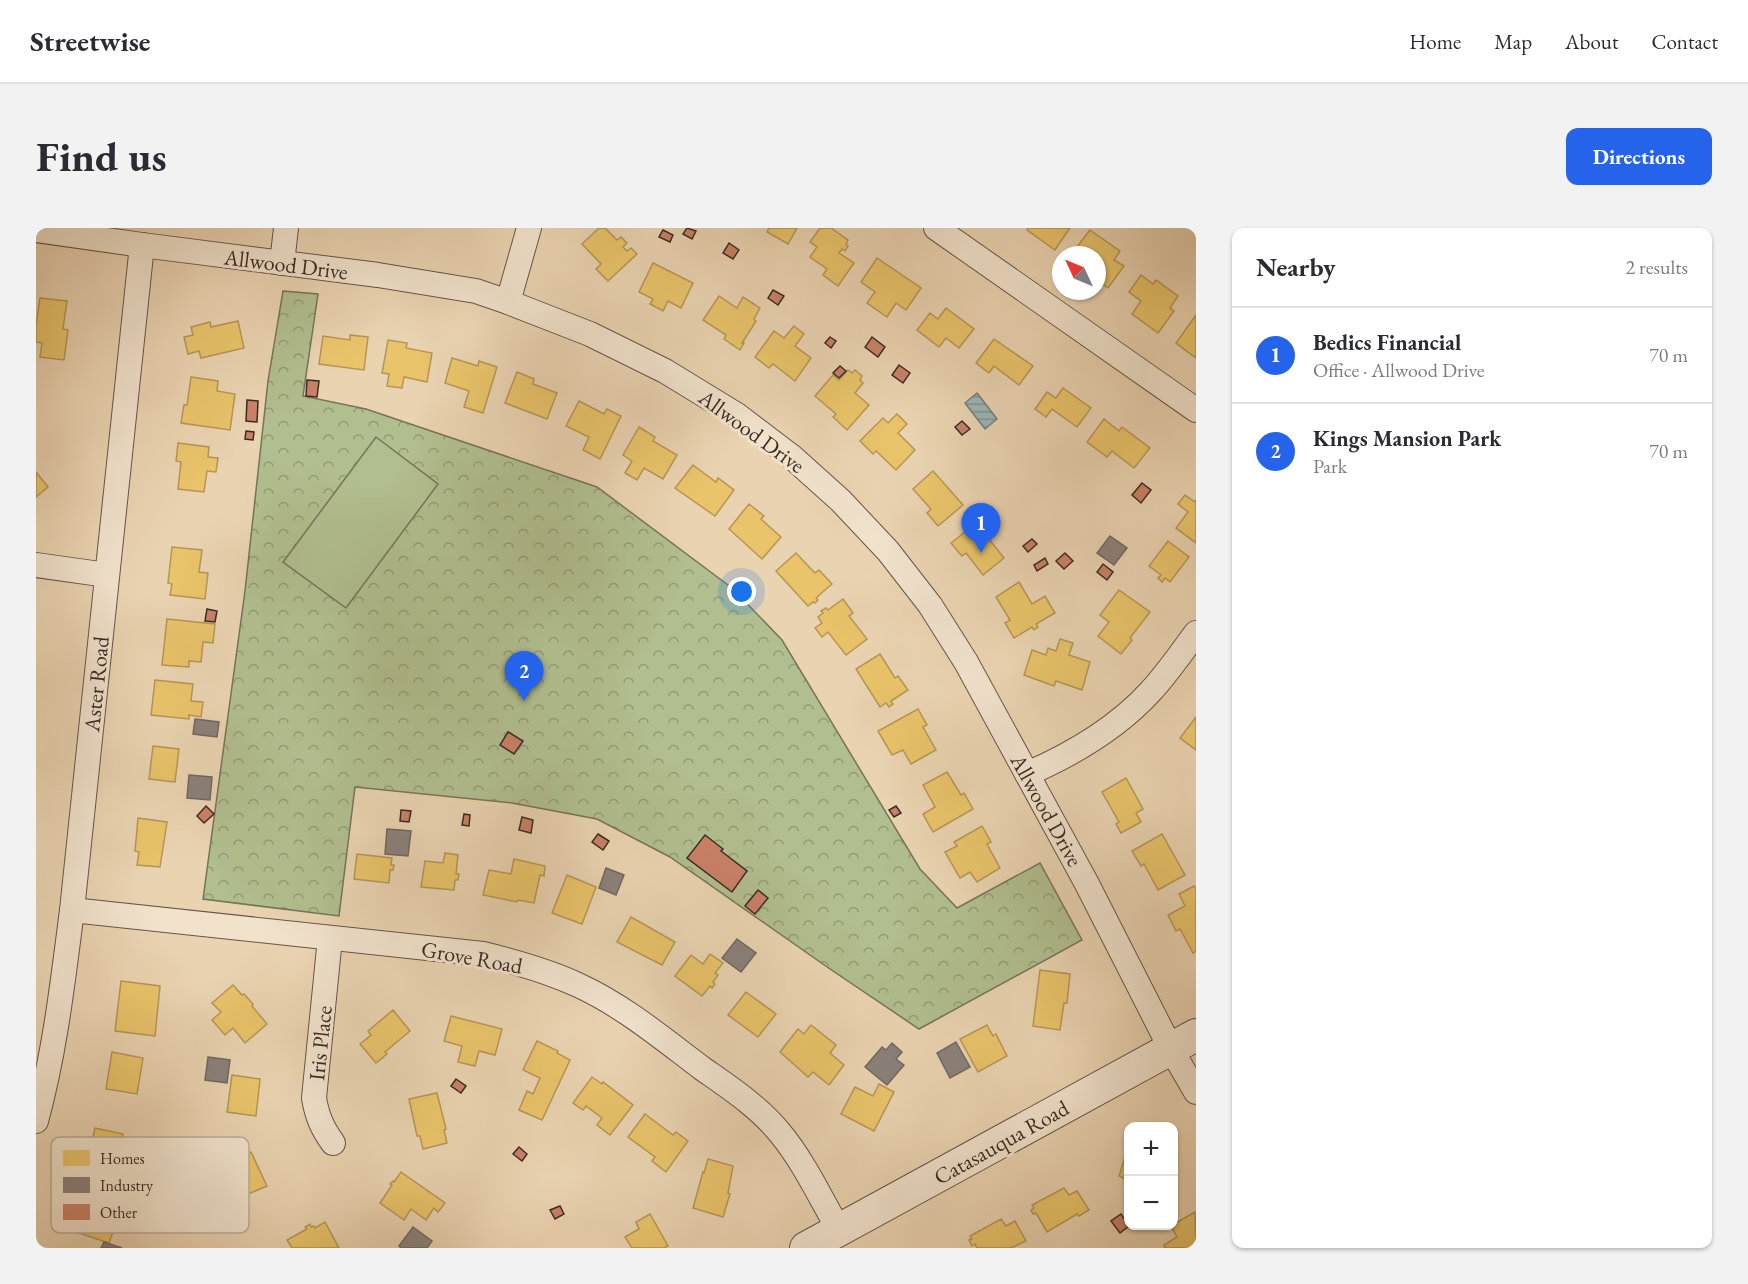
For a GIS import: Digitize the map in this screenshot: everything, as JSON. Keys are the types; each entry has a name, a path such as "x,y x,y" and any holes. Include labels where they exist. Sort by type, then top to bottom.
{"street":[{"path":"282,263 286,228"},
{"path":"507,302 529,228"},
{"path":"936,228 1196,410"},
{"name":"Allwood Drive","path":"36,230 378,275 476,291 590,334 665,371 737,415 791,456 841,501 888,551 930,605 966,662 1092,894 1184,1042 1196,1092"},
{"name":"Aster Road","path":"36,1121 60,999 72,910 142,245"},
{"path":"36,565 107,575"},
{"path":"1027,774 1080,748 1105,732 1128,713 1169,671 1196,633"},
{"name":"Grove Road","path":"72,910 483,954 549,972 580,985 638,1020 754,1107 779,1132 800,1162 839,1230"},
{"name":"Iris Place","path":"330,938 314,1098 317,1115 324,1131 333,1143"},
{"name":"Catasauqua Road","path":"806,1248 1184,1042"}],"green space":[{"path":"283,291 318,294 303,396 366,409 597,487 732,588 782,640 920,869 957,908 1040,863 1082,940 919,1029 670,857 597,819 512,803 355,787 339,916 203,899 245,591 268,381"},
{"path":"376,437 438,484 346,608 283,562"}],"water":[{"path":"977,393 997,419 985,429 965,403"}],"building: Homes":[{"path":"599,228 605,228 617,240 621,237 627,243 623,247 627,251 631,248 637,254 608,281 596,269 601,264 582,244"},
{"path":"769,228 797,228 788,244 767,232"},
{"path":"820,228 831,228 848,240 845,251 842,249 839,253 854,263 838,286 823,275 827,269 810,257 817,247 810,242"},
{"path":"1028,228 1070,228 1058,246 1052,248 1027,230"},
{"path":"1090,230 1120,251 1114,260 1124,266 1108,288 1106,287 1106,246 1078,246"},
{"path":"877,258 921,288 906,310 896,303 887,317 867,303 875,292 861,282"},
{"path":"653,263 693,283 681,308 668,301 663,311 650,304 653,299 639,292"},
{"path":"1141,275 1153,284 1156,280 1178,296 1170,308 1174,311 1158,333 1132,314 1141,301 1129,292"},
{"path":"719,296 737,308 743,297 760,308 754,319 756,321 740,350 724,339 726,335 703,320"},
{"path":"40,298 67,301 63,329 68,330 64,360 40,357 42,343 36,342 36,325"},
{"path":"946,308 974,329 959,348 946,338 939,347 917,330 930,313 938,319"},
{"path":"1196,315 1196,358 1176,343"},
{"path":"238,321 244,348 201,358 199,351 188,354 184,337 193,335 191,327 210,322 211,327"},
{"path":"794,326 804,334 795,346 811,358 795,381 773,364 769,368 755,357 774,331 784,338"},
{"path":"350,335 368,337 364,370 319,364 323,336 350,340"},
{"path":"994,339 1033,366 1019,385 994,366 989,373 976,363"},
{"path":"388,340 407,343 406,348 432,353 427,382 404,377 402,388 387,386 389,374 382,373"},
{"path":"452,358 478,366 479,361 497,367 483,413 464,407 469,391 445,383"},
{"path":"848,370 852,373 855,370 862,376 860,380 863,383 855,393 869,405 847,430 833,417 836,414 815,396 833,375 839,380"},
{"path":"517,372 534,379 533,384 557,393 547,419 505,403"},
{"path":"191,377 218,381 217,391 235,394 230,430 181,423 184,405 187,405"},
{"path":"1063,388 1091,408 1077,427 1052,409 1046,417 1035,409 1047,392 1056,398"},
{"path":"579,401 604,414 607,409 621,416 600,459 583,450 589,437 566,426"},
{"path":"897,414 907,424 898,433 915,450 896,470 876,451 873,454 860,441 883,418 888,423"},
{"path":"1104,419 1119,431 1122,427 1150,448 1134,468 1112,451 1107,457 1087,442"},
{"path":"639,427 655,437 653,441 677,455 663,479 644,468 637,480 625,473 632,461 623,455"},
{"path":"178,443 209,447 208,457 218,458 216,472 207,471 204,492 178,489 181,462 176,461"},
{"path":"693,465 716,482 718,478 734,490 715,516 675,488"},
{"path":"933,471 963,505 938,526 927,513 931,509 913,489"},
{"path":"36,472 48,487 36,497"},
{"path":"1185,495 1195,502 1196,500 1196,543 1176,528 1188,512 1178,504"},
{"path":"749,504 764,516 761,519 781,537 762,559 729,529"},
{"path":"976,523 1004,558 983,575 966,553 962,556 951,543"},
{"path":"1168,541 1189,557 1170,582 1165,578 1162,582 1158,578 1161,575 1149,566"},
{"path":"172,547 202,550 199,572 208,573 205,599 170,595 172,584 168,583"},
{"path":"796,553 815,573 819,570 832,584 816,598 818,600 815,603 808,606 776,571"},
{"path":"1019,582 1032,604 1045,596 1055,613 1036,624 1038,627 1034,630 1032,627 1014,638 1005,623 1010,620 996,597"},
{"path":"1119,590 1150,612 1121,654 1098,636 1109,622 1100,615"},
{"path":"843,599 853,613 849,616 867,639 846,655 828,632 822,637 815,628 822,623 818,617 823,613 821,611 826,608 828,610"},
{"path":"167,619 215,624 213,643 203,642 201,662 189,661 189,667 162,665"},
{"path":"1060,639 1073,643 1069,655 1090,662 1082,690 1056,681 1054,686 1024,675 1032,650 1046,655 1048,648 1056,651"},
{"path":"880,654 895,678 898,676 908,690 891,701 893,704 889,707 886,703 880,707 856,669"},
{"path":"155,680 193,684 191,701 203,702 201,717 189,715 189,719 151,715"},
{"path":"918,709 927,725 923,727 936,750 911,764 903,750 892,755 878,731"},
{"path":"1196,717 1196,750 1180,738"},
{"path":"153,746 179,749 175,782 149,779"},
{"path":"947,772 961,795 964,793 973,809 933,832 923,814 935,807 923,785"},
{"path":"1126,778 1143,809 1136,813 1141,822 1121,833 1116,824 1119,822 1102,792"},
{"path":"138,818 167,822 160,867 137,865 139,852 135,851"},
{"path":"982,826 991,842 987,844 1000,868 977,882 970,872 960,878 945,852 957,846 954,842"},
{"path":"1162,834 1185,875 1158,890 1144,864 1141,866 1132,851"},
{"path":"445,853 458,855 456,874 459,874 458,880 455,880 454,890 421,887 425,861 443,863"},
{"path":"357,854 392,858 391,865 394,865 393,870 390,870 389,883 354,879"},
{"path":"514,859 545,866 544,876 540,875 534,903 483,895 489,870 511,874"},
{"path":"567,875 596,887 582,924 552,913"},
{"path":"1194,886 1196,889 1196,951 1193,953 1180,929 1176,931 1168,915 1185,906 1179,894"},
{"path":"631,917 675,942 662,965 617,942"},
{"path":"710,954 723,963 715,973 718,975 713,982 715,984 712,988 710,986 702,996 675,976 691,955 703,964"},
{"path":"1040,970 1070,974 1067,1003 1064,1003 1060,1030 1033,1026"},
{"path":"121,981 160,986 155,1036 115,1031"},
{"path":"233,985 253,1004 252,1006 267,1024 245,1043 233,1028 225,1035 212,1020 221,1012 212,1003"},
{"path":"746,992 776,1014 758,1037 728,1015"},
{"path":"393,1010 410,1031 385,1052 387,1054 376,1063 360,1044 371,1035 368,1031"},
{"path":"451,1016 502,1029 495,1055 479,1051 475,1066 458,1062 462,1046 444,1041"},
{"path":"811,1025 836,1045 830,1053 844,1065 829,1085 813,1072 808,1077 780,1052 798,1029 804,1034"},
{"path":"987,1025 993,1036 996,1034 1007,1056 978,1072 960,1039"},
{"path":"537,1041 558,1051 557,1053 570,1060 542,1120 519,1110 527,1091 533,1094 540,1078 523,1070"},
{"path":"112,1052 143,1058 137,1094 106,1089"},
{"path":"232,1075 260,1079 256,1116 227,1112"},
{"path":"592,1077 602,1084 603,1082 633,1105 610,1135 597,1125 602,1118 586,1106 583,1110 573,1103"},
{"path":"879,1084 894,1092 874,1131 841,1114 855,1087 873,1096"},
{"path":"437,1093 447,1143 423,1149 420,1136 417,1136 409,1099"},
{"path":"645,1114 673,1135 676,1132 688,1141 666,1172 652,1161 655,1157 628,1137"},
{"path":"95,1128 123,1134 122,1137 93,1137"},
{"path":"251,1152 267,1186 249,1194 249,1153"},
{"path":"708,1159 733,1166 728,1193 730,1194 723,1217 693,1208"},
{"path":"1124,1160 1124,1178 1119,1176"},
{"path":"401,1172 445,1203 438,1212 434,1208 426,1220 411,1209 404,1220 380,1203 392,1185 390,1184"},
{"path":"1064,1188 1069,1195 1077,1191 1089,1210 1079,1216 1077,1214 1047,1232 1036,1213 1033,1214 1032,1205"},
{"path":"1195,1212 1196,1248 1165,1248 1164,1245 1177,1237 1173,1230 1178,1230 1178,1222"},
{"path":"650,1214 668,1246 632,1248 625,1237 639,1229 636,1222"},
{"path":"1001,1219 1006,1226 1015,1221 1026,1241 1011,1248 977,1248 975,1244 972,1246 970,1236"},
{"path":"325,1222 339,1248 292,1248 287,1240 307,1229 305,1227 310,1224 315,1228"},
{"path":"79,1233 113,1233 109,1243"}],"building: Industry":[{"path":"1110,536 1127,548 1114,565 1097,553"},
{"path":"195,719 219,722 217,737 193,734"},
{"path":"189,775 212,777 210,800 187,798"},
{"path":"387,829 411,831 408,856 385,854"},
{"path":"606,868 624,875 616,895 599,888"},
{"path":"737,939 756,953 741,972 722,958"},
{"path":"956,1042 970,1067 950,1078 937,1053"},
{"path":"892,1043 902,1052 896,1059 904,1065 887,1085 865,1067 882,1047 886,1050"},
{"path":"208,1057 230,1060 227,1083 205,1080"},
{"path":"413,1227 432,1241 427,1248 401,1248 399,1246"},
{"path":"104,1242 122,1248 101,1248"}],"building: Other":[{"path":"687,228 696,231 692,239 683,234"},
{"path":"663,230 673,235 670,242 659,237"},
{"path":"729,243 739,250 733,259 723,253"},
{"path":"773,290 784,296 778,305 768,298"},
{"path":"830,337 836,341 831,348 825,343"},
{"path":"872,337 885,347 878,357 865,347"},
{"path":"899,365 910,373 903,383 892,375"},
{"path":"840,366 846,371 839,378 833,373"},
{"path":"307,380 319,381 317,397 306,396"},
{"path":"247,400 258,401 257,422 246,421"},
{"path":"962,421 970,429 962,435 955,427"},
{"path":"246,431 254,432 253,440 245,439"},
{"path":"1142,483 1151,490 1141,503 1132,495"},
{"path":"1032,539 1037,544 1028,552 1023,546"},
{"path":"1065,553 1073,561 1064,569 1056,561"},
{"path":"1045,558 1048,564 1037,571 1034,565"},
{"path":"1103,564 1113,572 1107,580 1097,572"},
{"path":"207,609 217,611 215,622 205,621"},
{"path":"508,732 523,741 514,754 500,745"},
{"path":"206,806 214,814 204,823 197,816"},
{"path":"896,806 901,813 894,817 889,810"},
{"path":"401,810 411,811 409,822 400,821"},
{"path":"464,814 470,815 469,826 462,825"},
{"path":"522,817 533,820 531,833 519,830"},
{"path":"598,834 609,841 603,850 592,842"},
{"path":"705,835 747,871 732,892 687,858"},
{"path":"758,890 768,898 755,914 745,906"},
{"path":"456,1079 466,1086 461,1093 451,1086"},
{"path":"519,1147 527,1154 522,1161 513,1154"},
{"path":"560,1206 564,1214 555,1219 550,1210"},
{"path":"1121,1214 1124,1218 1124,1230 1120,1233 1111,1221"}],"place":[{"name":"Bedics Financial","path":"981,553"},
{"name":"Kings Mansion Park","path":"524,701"}]}
